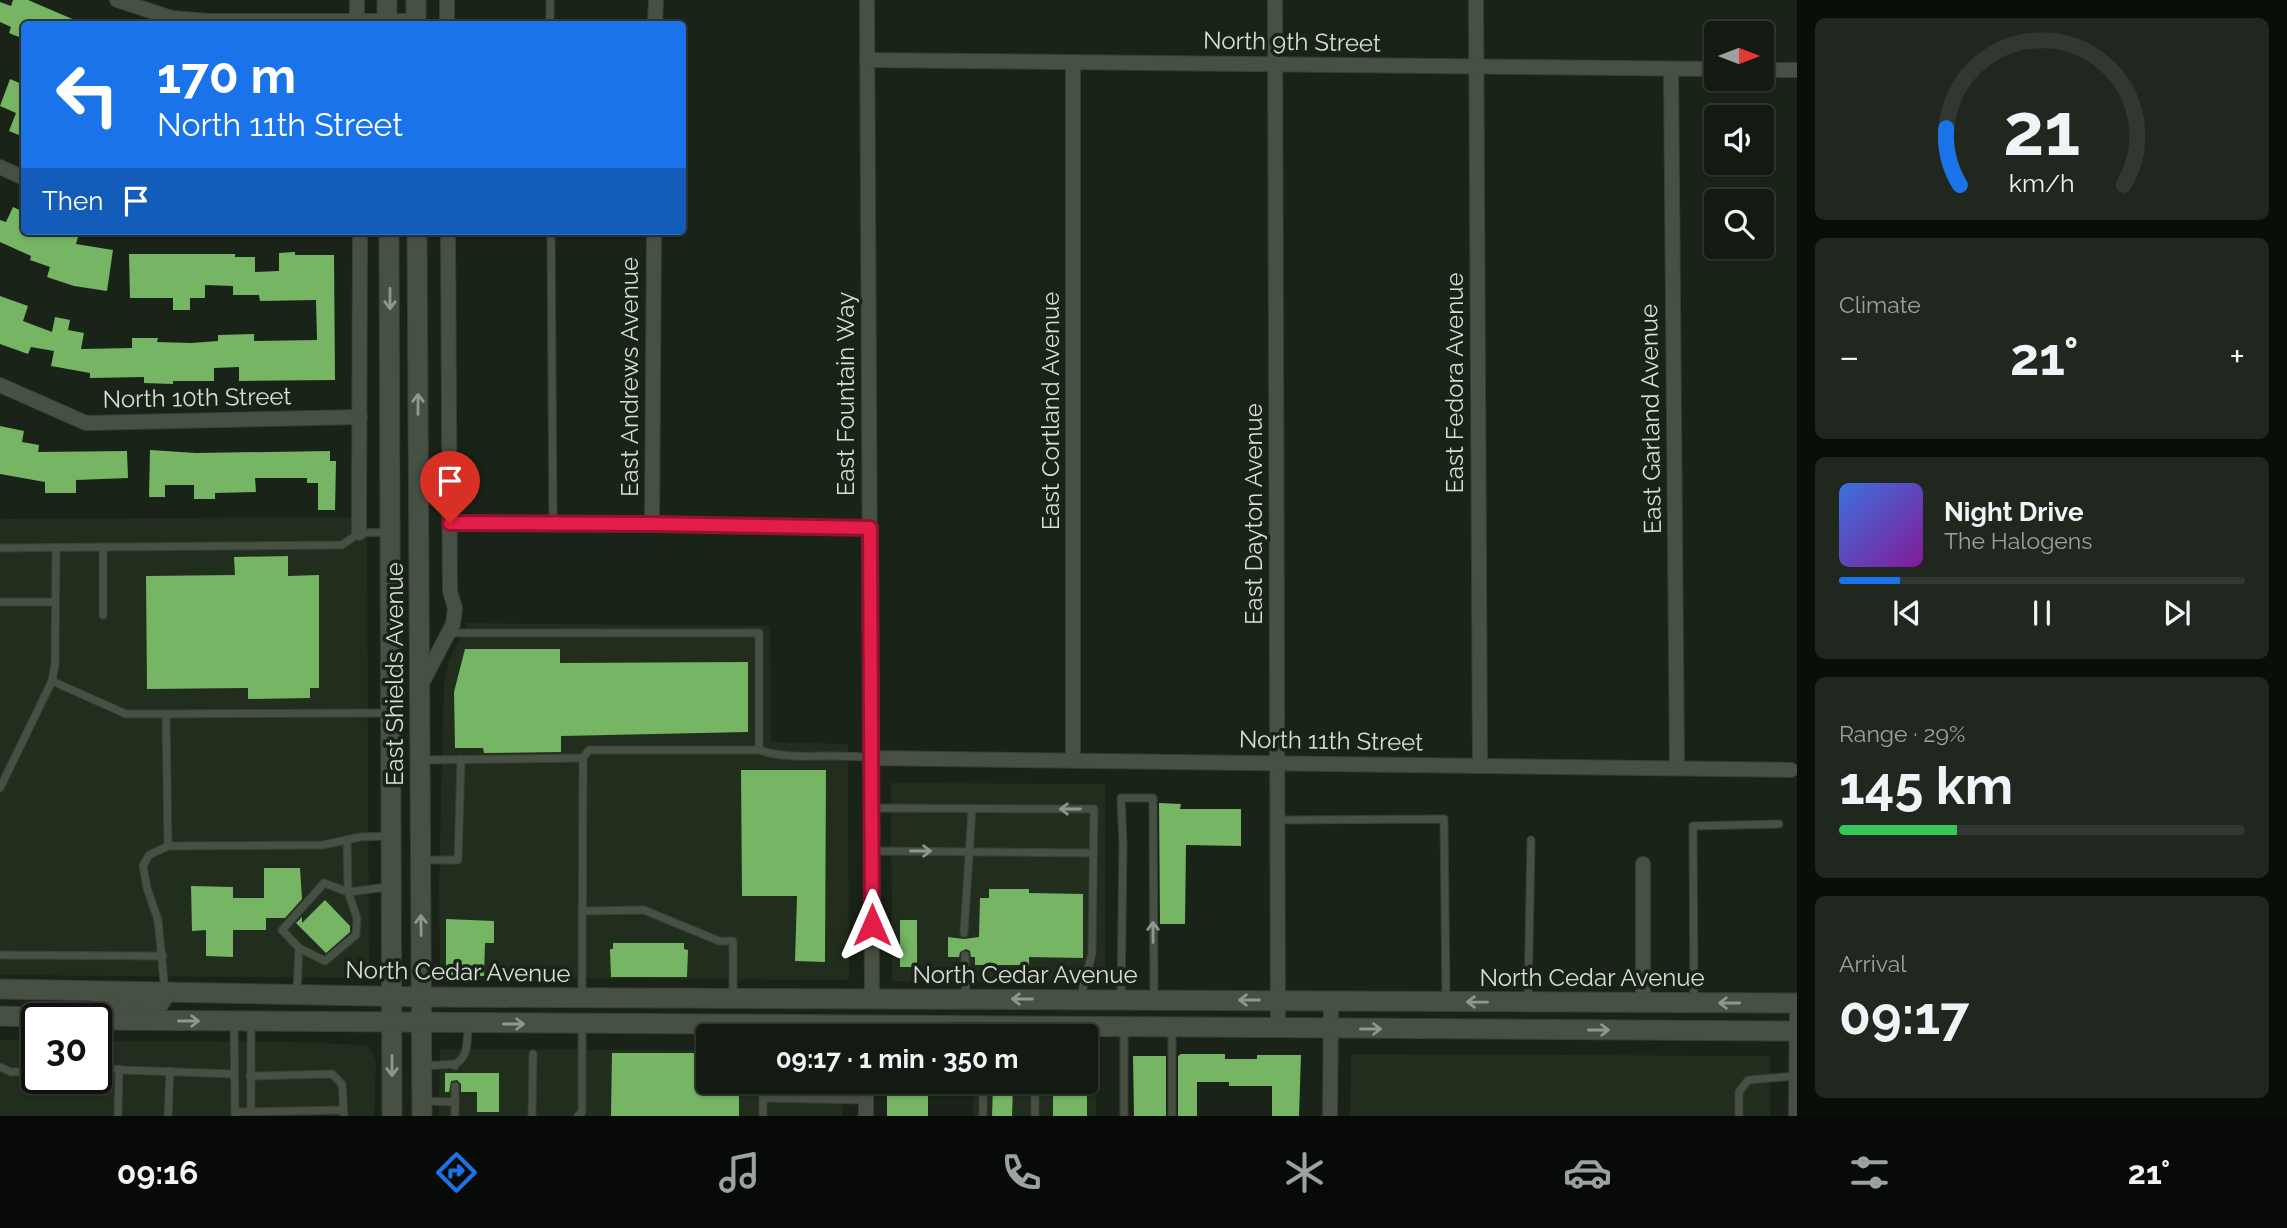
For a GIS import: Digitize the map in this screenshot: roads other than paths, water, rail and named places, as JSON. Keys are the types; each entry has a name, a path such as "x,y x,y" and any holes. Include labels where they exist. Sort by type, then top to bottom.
{"main road":[{"path":"387,0 387,21"},
{"path":"416,0 416,21"},
{"name":"East Shields Avenue","path":"389,235 392,1116"},
{"name":"East Shields Avenue","path":"417,235 422,1109"},
{"path":"391,424 398,427 406,441 406,560 419,632"},
{"path":"391,713 404,725 408,752 420,760"},
{"name":"North Cedar Avenue","path":"0,989 393,997 1797,1003"},
{"path":"112,1008 146,1010 162,1003 165,992"},
{"path":"582,1025 587,1018 595,1014 718,1009 733,998"},
{"path":"771,1024 781,1014 854,1014 867,1008 872,998"},
{"path":"868,1024 870,1018 882,1011 953,1010 966,999"},
{"path":"0,1016 21,1017"},
{"name":"North Cedar Avenue","path":"112,1020 696,1029"},
{"name":"North Cedar Avenue","path":"1098,1029 1797,1031"}],"street":[{"path":"117,0 172,18 208,21"},
{"path":"357,0 357,21"},
{"path":"447,0 447,21"},
{"path":"655,21 656,0"},
{"name":"East Fountain Way","path":"867,0 872,998"},
{"name":"East Dayton Avenue","path":"1275,0 1278,1028"},
{"name":"East Fedora Avenue","path":"1476,0 1480,766"},
{"name":"North 9th Street","path":"867,60 1704,69"},
{"name":"East Cortland Avenue","path":"1073,63 1073,760"},
{"name":"East Garland Avenue","path":"1671,69 1677,768"},
{"path":"1774,70 1797,70"},
{"path":"0,167 21,177"},
{"path":"359,533 360,235"},
{"path":"419,688 455,617 450,591 448,235"},
{"name":"East Andrews Avenue","path":"652,524 654,235"},
{"name":"North 10th Street","path":"0,385 86,423 360,417"},
{"path":"450,523 870,528"},
{"name":"North 11th Street","path":"871,758 1791,769"},
{"path":"1643,864 1643,1003"},
{"path":"1330,1116 1331,1001"},
{"path":"1796,1116 1797,1003"},
{"path":"866,1094 866,1116"}],"lane":[{"path":"550,0 550,21"},
{"path":"551,235 553,523"},
{"path":"0,548 342,545 359,533 390,532"},
{"path":"103,547 103,615"},
{"path":"0,788 52,681 55,665 56,548"},
{"path":"0,602 55,602"},
{"path":"449,633 759,633 759,750"},
{"path":"52,681 126,714 391,713"},
{"path":"166,715 168,846"},
{"path":"582,998 583,758 589,750 759,750 773,755 853,755 871,758"},
{"path":"420,760 583,758"},
{"path":"420,860 458,860 461,760"},
{"path":"1121,1000 1121,799 1153,798 1154,1000"},
{"path":"871,808 1094,809 1092,954 1080,999"},
{"path":"964,933 972,809"},
{"path":"1278,820 1444,819 1446,1002"},
{"path":"1694,1003 1693,826 1779,824"},
{"path":"165,992 158,920 143,866 149,855 168,846 323,845 347,839 392,836"},
{"path":"347,839 348,892 357,918 356,935 325,961 299,948 282,930 324,883 348,892 392,886"},
{"path":"1528,1002 1531,839"},
{"path":"871,851 1093,853"},
{"path":"582,911 644,910 719,941 733,941 733,998"},
{"path":"296,995 299,948"},
{"path":"0,955 163,956"},
{"path":"965,955 966,999"},
{"path":"243,1022 233,1074 235,1114 251,1111 343,1113 342,1084 332,1074 250,1076"},
{"path":"243,1022 250,1076 251,1111"},
{"path":"422,1066 455,1066 465,1055 468,1024"},
{"path":"578,1116 582,1112 582,1025"},
{"path":"1124,1028 1124,1116"},
{"path":"1172,1028 1172,1116"},
{"path":"533,1054 533,1116"},
{"path":"0,1067 11,1072 21,1072"},
{"path":"112,1069 233,1074"},
{"path":"118,1116 119,1069"},
{"path":"168,1116 170,1072"},
{"path":"1739,1116 1739,1091 1748,1080 1796,1076"},
{"path":"455,1086 455,1116"},
{"path":"763,1094 763,1116"},
{"path":"983,1094 983,1116"},
{"path":"1035,1094 1035,1116"},
{"path":"763,1098 866,1100"},
{"path":"422,1109 455,1102"}]}
